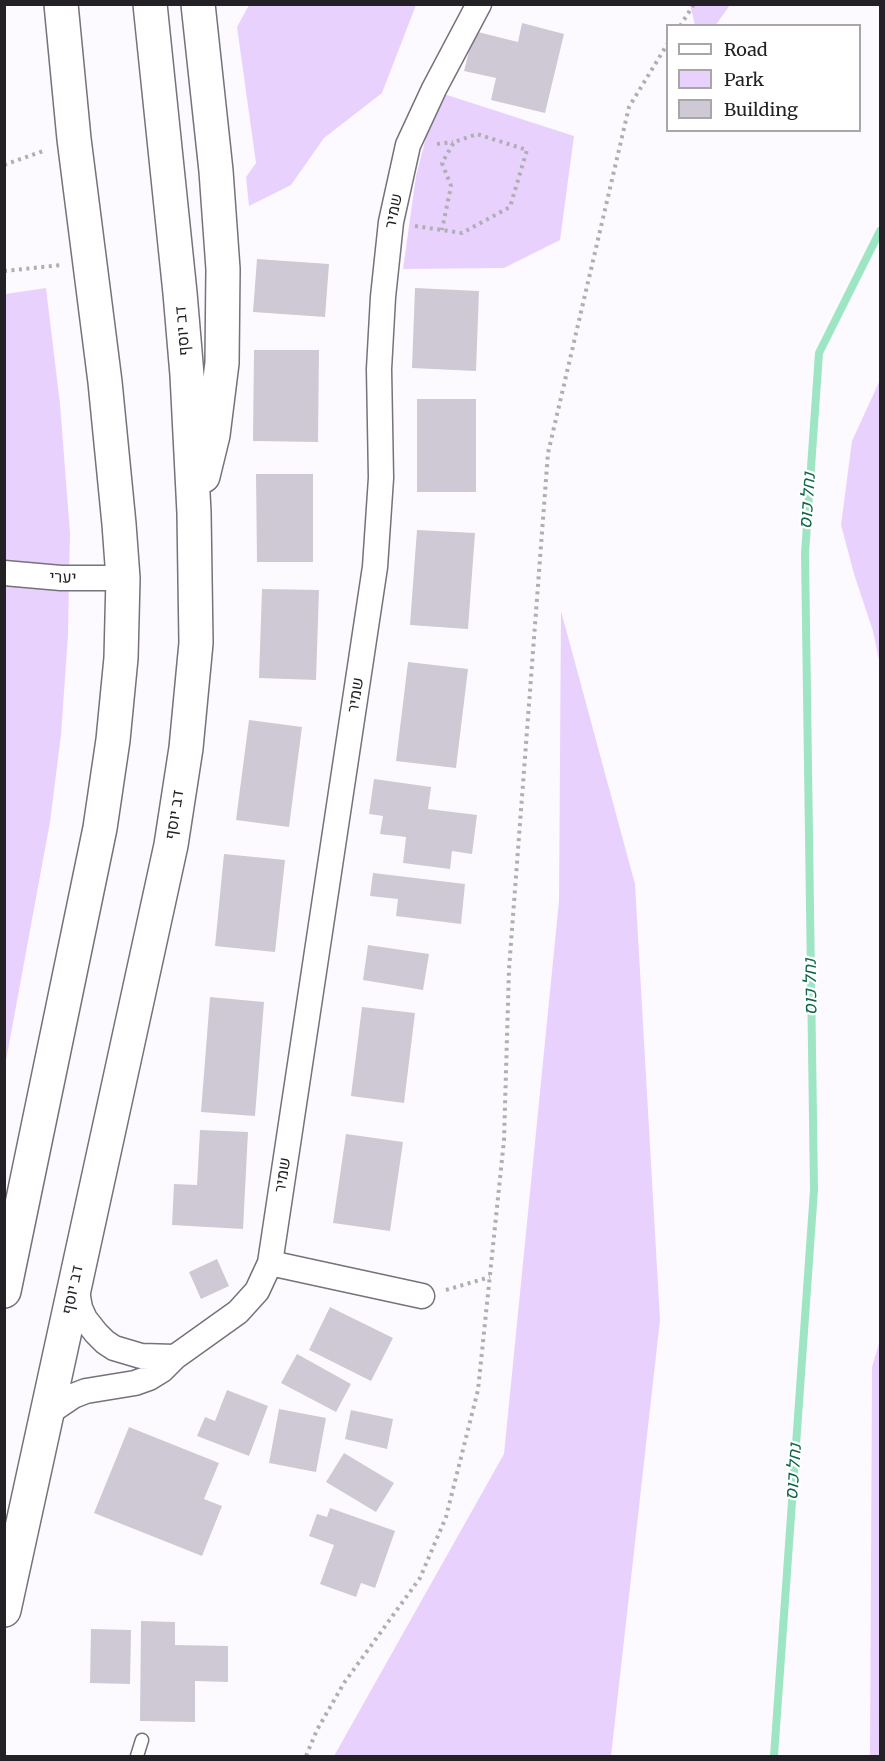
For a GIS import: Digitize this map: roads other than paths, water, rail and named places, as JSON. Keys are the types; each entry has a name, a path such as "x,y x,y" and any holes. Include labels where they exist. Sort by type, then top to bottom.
{"main road":[{"path":"4,1291 100,828 113,740 121,658 123,578 105,382 74,139 61,4"},
{"name":"דב יוסף","path":"4,1610 171,845 185,759 196,643 194,513 180,294 150,4"},
{"path":"194,513 213,435 222,363 223,269 216,171 198,4"}],"street":[{"name":"שמיר","path":"48,1413 67,1399 86,1391 115,1387 149,1378 238,1312 257,1291 270,1263 375,567 381,478 382,297 391,222 408,145 434,89 479,4"},
{"name":"יערי","path":"4,573 61,578 123,578"},
{"path":"270,1263 422,1296"},
{"path":"75,1280 78,1302 85,1319 105,1342 114,1348 141,1356 175,1357"}],"lane":[{"path":"137,1756 142,1740"}],"waterway":[{"name":"נחל כוס","path":"774,1756 814,1190 805,553 819,353 880,231"}]}
